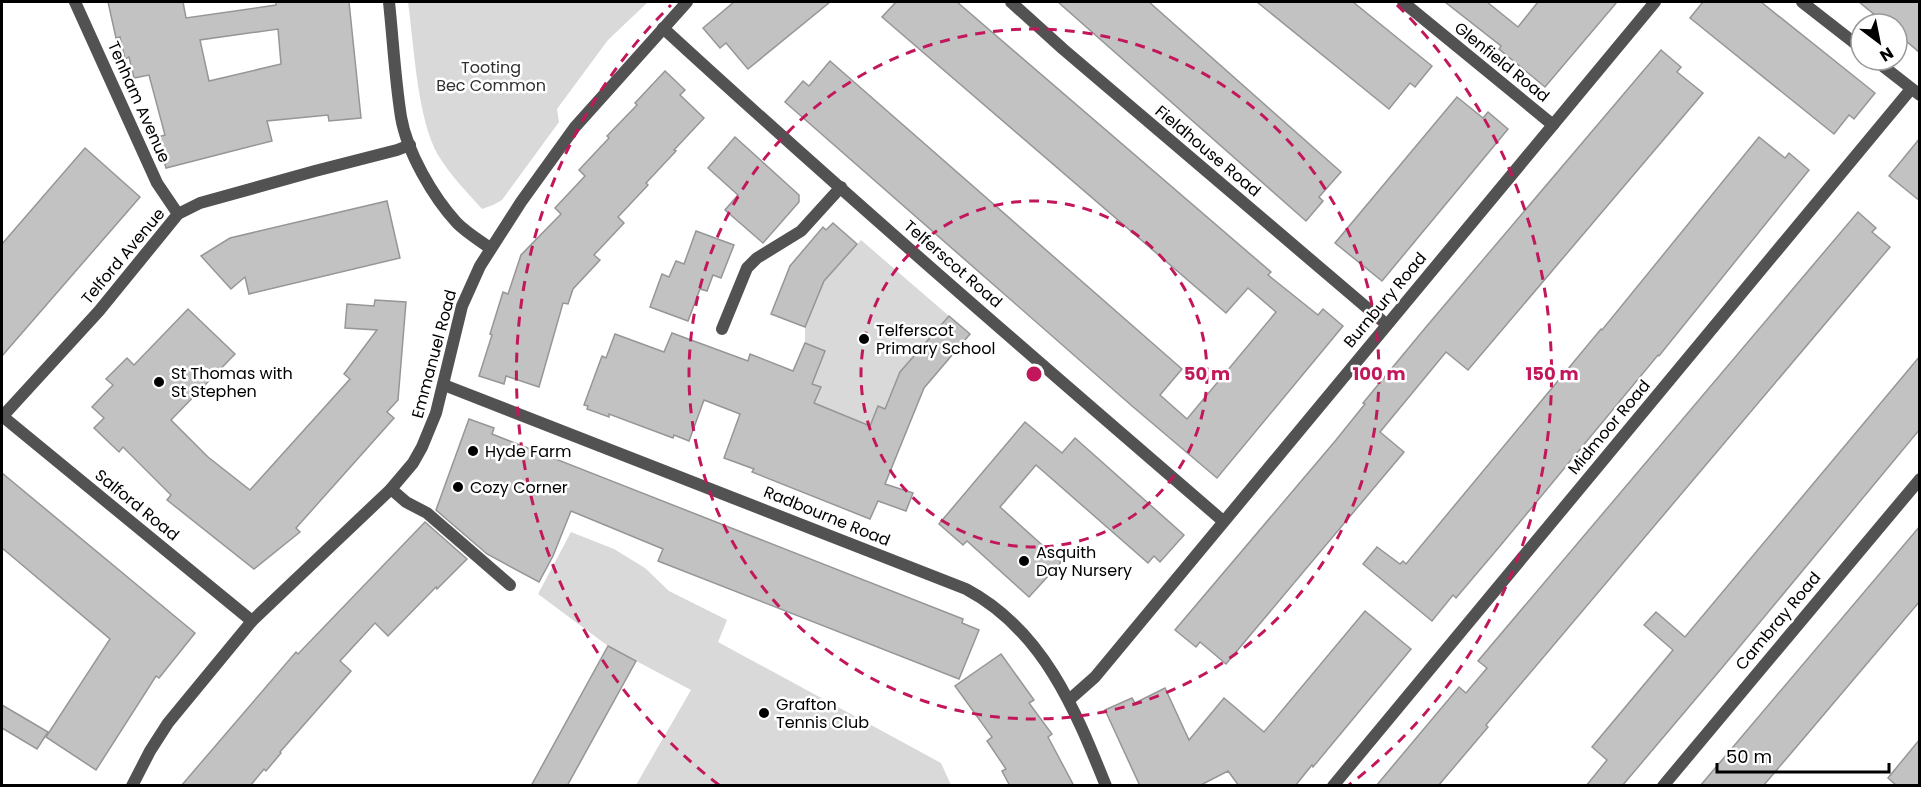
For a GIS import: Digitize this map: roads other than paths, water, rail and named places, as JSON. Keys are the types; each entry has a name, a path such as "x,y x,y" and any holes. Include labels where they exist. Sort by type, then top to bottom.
{"street":[{"name":"Tenham Avenue","path":"75,2 158,183 178,214"},
{"path":"389,2 401,119 410,145 423,173 445,208 458,224 490,248"},
{"name":"Emmanuel Road","path":"132,786 168,723 252,621 391,489 413,463 436,413 462,306 471,282 490,248 575,127 687,2"},
{"name":"Fieldhouse Road","path":"1011,2 1072,57 1386,324"},
{"name":"Glenfield Road","path":"1403,2 1553,125"},
{"name":"Burnbury Road","path":"1069,700 1095,677 1655,2"},
{"path":"1802,2 1849,39"},
{"name":"Telferscot Road","path":"663,28 1223,521"},
{"path":"1890,72 1915,92"},
{"name":"Midmoor Road","path":"1333,786 1915,92"},
{"name":"Telford Avenue","path":"2,416 99,311 178,214 200,203 410,145"},
{"path":"722,329 747,268 757,258 801,231 841,187"},
{"name":"Radbourne Road","path":"444,385 966,589 987,600 1021,630 1048,664 1069,700 1106,786"},
{"name":"Salford Road","path":"2,416 252,621"},
{"name":"Cambray Road","path":"1663,786 1920,479"},
{"path":"391,489 406,502 427,513 510,585"}],"place":[{"name":"Telferscot Primary School","path":"864,339"},
{"name":"St Thomas with St Stephen","path":"159,382"},
{"name":"Hyde Farm","path":"473,451"},
{"name":"Cozy Corner","path":"458,487"},
{"name":"Asquith Day Nursery","path":"1024,561"},
{"name":"Grafton Tennis Club","path":"764,713"}],"park label":[{"name":"Tooting Bec Common","path":"491,76"}]}
